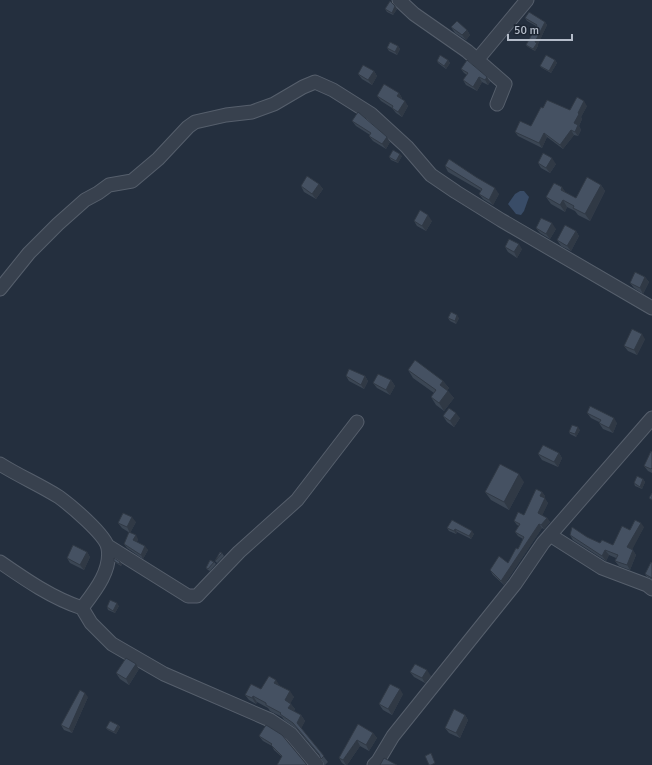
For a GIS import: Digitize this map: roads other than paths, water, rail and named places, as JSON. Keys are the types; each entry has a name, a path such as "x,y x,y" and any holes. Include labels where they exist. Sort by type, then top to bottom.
{"street":[{"path":"399,0 414,14 467,51 505,84 497,104"},
{"path":"477,60 527,0"},
{"path":"0,289 30,253 58,224 85,200 109,185 132,181 158,159 188,127 195,122 226,115 252,112 274,104 303,86 315,82 333,90 371,114 407,147 430,174 456,192 507,224 652,308"},
{"path":"374,765 394,736 515,584 543,543 652,418"},
{"path":"0,464 60,498 98,530 108,546 188,596 197,596 239,552 297,500 357,422"},
{"path":"550,535 602,568 647,585 652,589"},
{"path":"82,608 94,593 108,565 108,546"},
{"path":"0,562 36,587 64,602 82,608 91,623 112,644 164,674 270,720 291,734 317,765"}],"water":[{"path":"520,191 524,191 529,197 521,215 516,214 508,204 515,194"}]}
